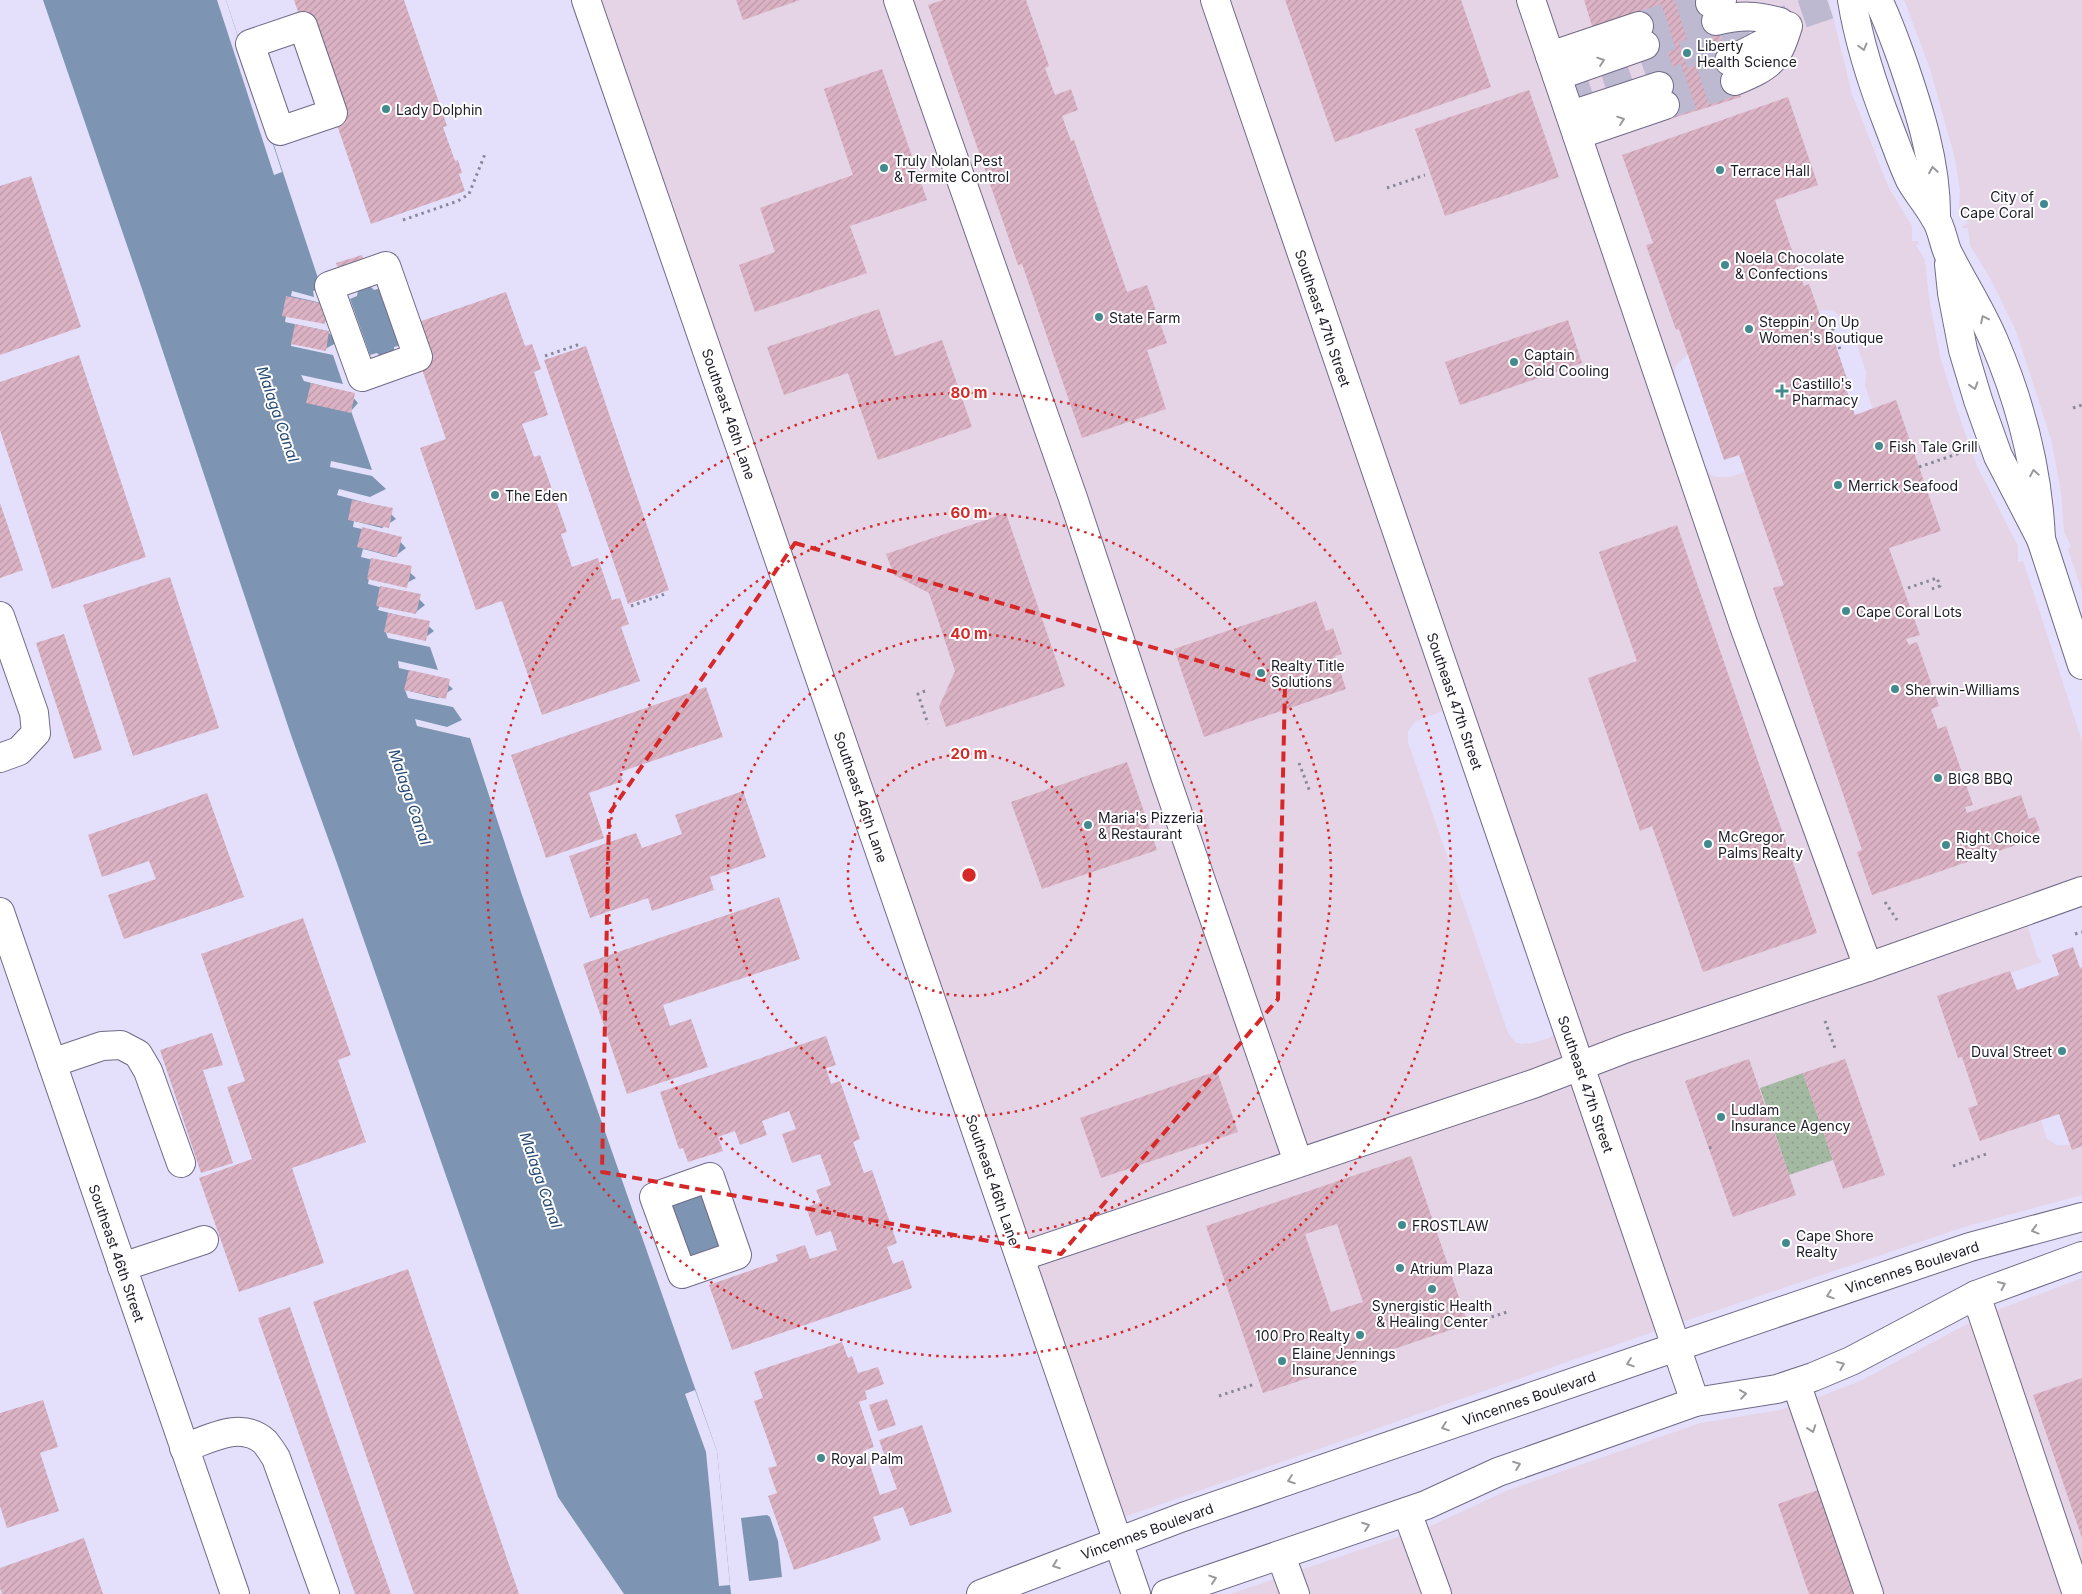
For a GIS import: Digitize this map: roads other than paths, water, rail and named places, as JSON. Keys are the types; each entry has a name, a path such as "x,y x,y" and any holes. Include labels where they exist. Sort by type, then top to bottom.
{"street":[{"name":"Southeast 46th Lane","path":"586,0 1136,1594"},
{"path":"898,0 1070,489 1168,785 1298,1162"},
{"name":"Southeast 47th Street","path":"1215,0 1695,1402"},
{"path":"1530,0 1744,626 1868,967"},
{"path":"1753,0 1785,20"},
{"path":"1852,0 1874,87 1898,151 1909,178 1922,201 1936,219 1948,252 1952,293 1960,336 1978,400 1998,456 2041,539 2082,665"},
{"path":"1878,0 1917,106 1932,165 1936,195 1936,219"},
{"path":"1716,8 1739,16 1758,16 1785,20"},
{"path":"1732,71 1770,64 1782,44 1785,20"},
{"path":"1554,66 1642,36"},
{"path":"1574,125 1662,95"},
{"path":"0,616 34,713 36,733 19,751 0,758"},
{"path":"1020,1257 1527,1086 2082,891"},
{"name":"Southeast 46th Street","path":"0,912 235,1594"},
{"path":"52,1063 102,1046 120,1045 138,1054 148,1071 182,1162"},
{"name":"Vincennes Boulevard","path":"981,1594 1192,1514 1676,1347 1970,1247 2082,1217"},
{"path":"122,1267 204,1240"},
{"path":"1166,1594 1407,1512 1515,1465 1695,1402 1796,1383 1851,1361 1976,1295 2082,1256"},
{"path":"1976,1295 2077,1594"},
{"path":"1796,1383 1869,1594"},
{"path":"184,1448 232,1431 248,1432 264,1442 276,1458 325,1594"},
{"path":"1407,1512 1433,1593"},
{"path":"1281,1556 1295,1594"}],"water":[{"name":"Malaga Canal","path":"43,0 226,0 522,895 717,1451 731,1594 624,1594 558,1497 292,738"},
{"path":"370,286 374,290 381,288 401,345 394,347 394,354 382,358 377,353 370,355 350,299 357,296 358,290"},
{"path":"702,1189 722,1247 689,1257 670,1200"},
{"path":"767,1515 770,1517 778,1541 782,1577 749,1581 741,1518"}],"tunnel":[{"path":"1564,96 1843,0"},
{"path":"1639,26 1710,3"},
{"path":"1645,45 1716,21"},
{"path":"1659,86 1729,61"},
{"path":"1665,105 1735,81"}],"place":[{"name":"Liberty Health Science","path":"1687,53"},
{"name":"Lady Dolphin","path":"386,109"},
{"name":"Truly Nolan Pest & Termite Control","path":"884,168"},
{"name":"Terrace Hall","path":"1720,170"},
{"name":"City of Cape Coral","path":"2044,204"},
{"name":"Noela Chocolate & Confections","path":"1725,265"},
{"name":"State Farm","path":"1099,317"},
{"name":"Steppin' On Up Women's Boutique","path":"1749,329"},
{"name":"Captain Cold Cooling","path":"1514,362"},
{"name":"Castillo's Pharmacy","path":"1782,391"},
{"name":"Fish Tale Grill","path":"1879,446"},
{"name":"Merrick Seafood","path":"1838,485"},
{"name":"The Eden","path":"495,495"},
{"name":"Cape Coral Lots","path":"1846,611"},
{"name":"Realty Title Solutions","path":"1261,673"},
{"name":"Sherwin-Williams","path":"1895,689"},
{"name":"BIG8 BBQ","path":"1938,778"},
{"name":"Maria's Pizzeria & Restaurant","path":"1088,825"},
{"name":"McGregor Palms Realty","path":"1708,844"},
{"name":"Right Choice Realty","path":"1946,845"},
{"name":"Duval Street","path":"2062,1051"},
{"name":"Ludlam Insurance Agency","path":"1721,1117"},
{"name":"FROSTLAW","path":"1402,1225"},
{"name":"Cape Shore Realty","path":"1786,1243"},
{"name":"Atrium Plaza","path":"1400,1268"},
{"name":"Synergistic Health & Healing Center","path":"1432,1289"},
{"name":"100 Pro Realty","path":"1360,1335"},
{"name":"Elaine Jennings Insurance","path":"1282,1361"},
{"name":"Royal Palm","path":"821,1458"}]}
